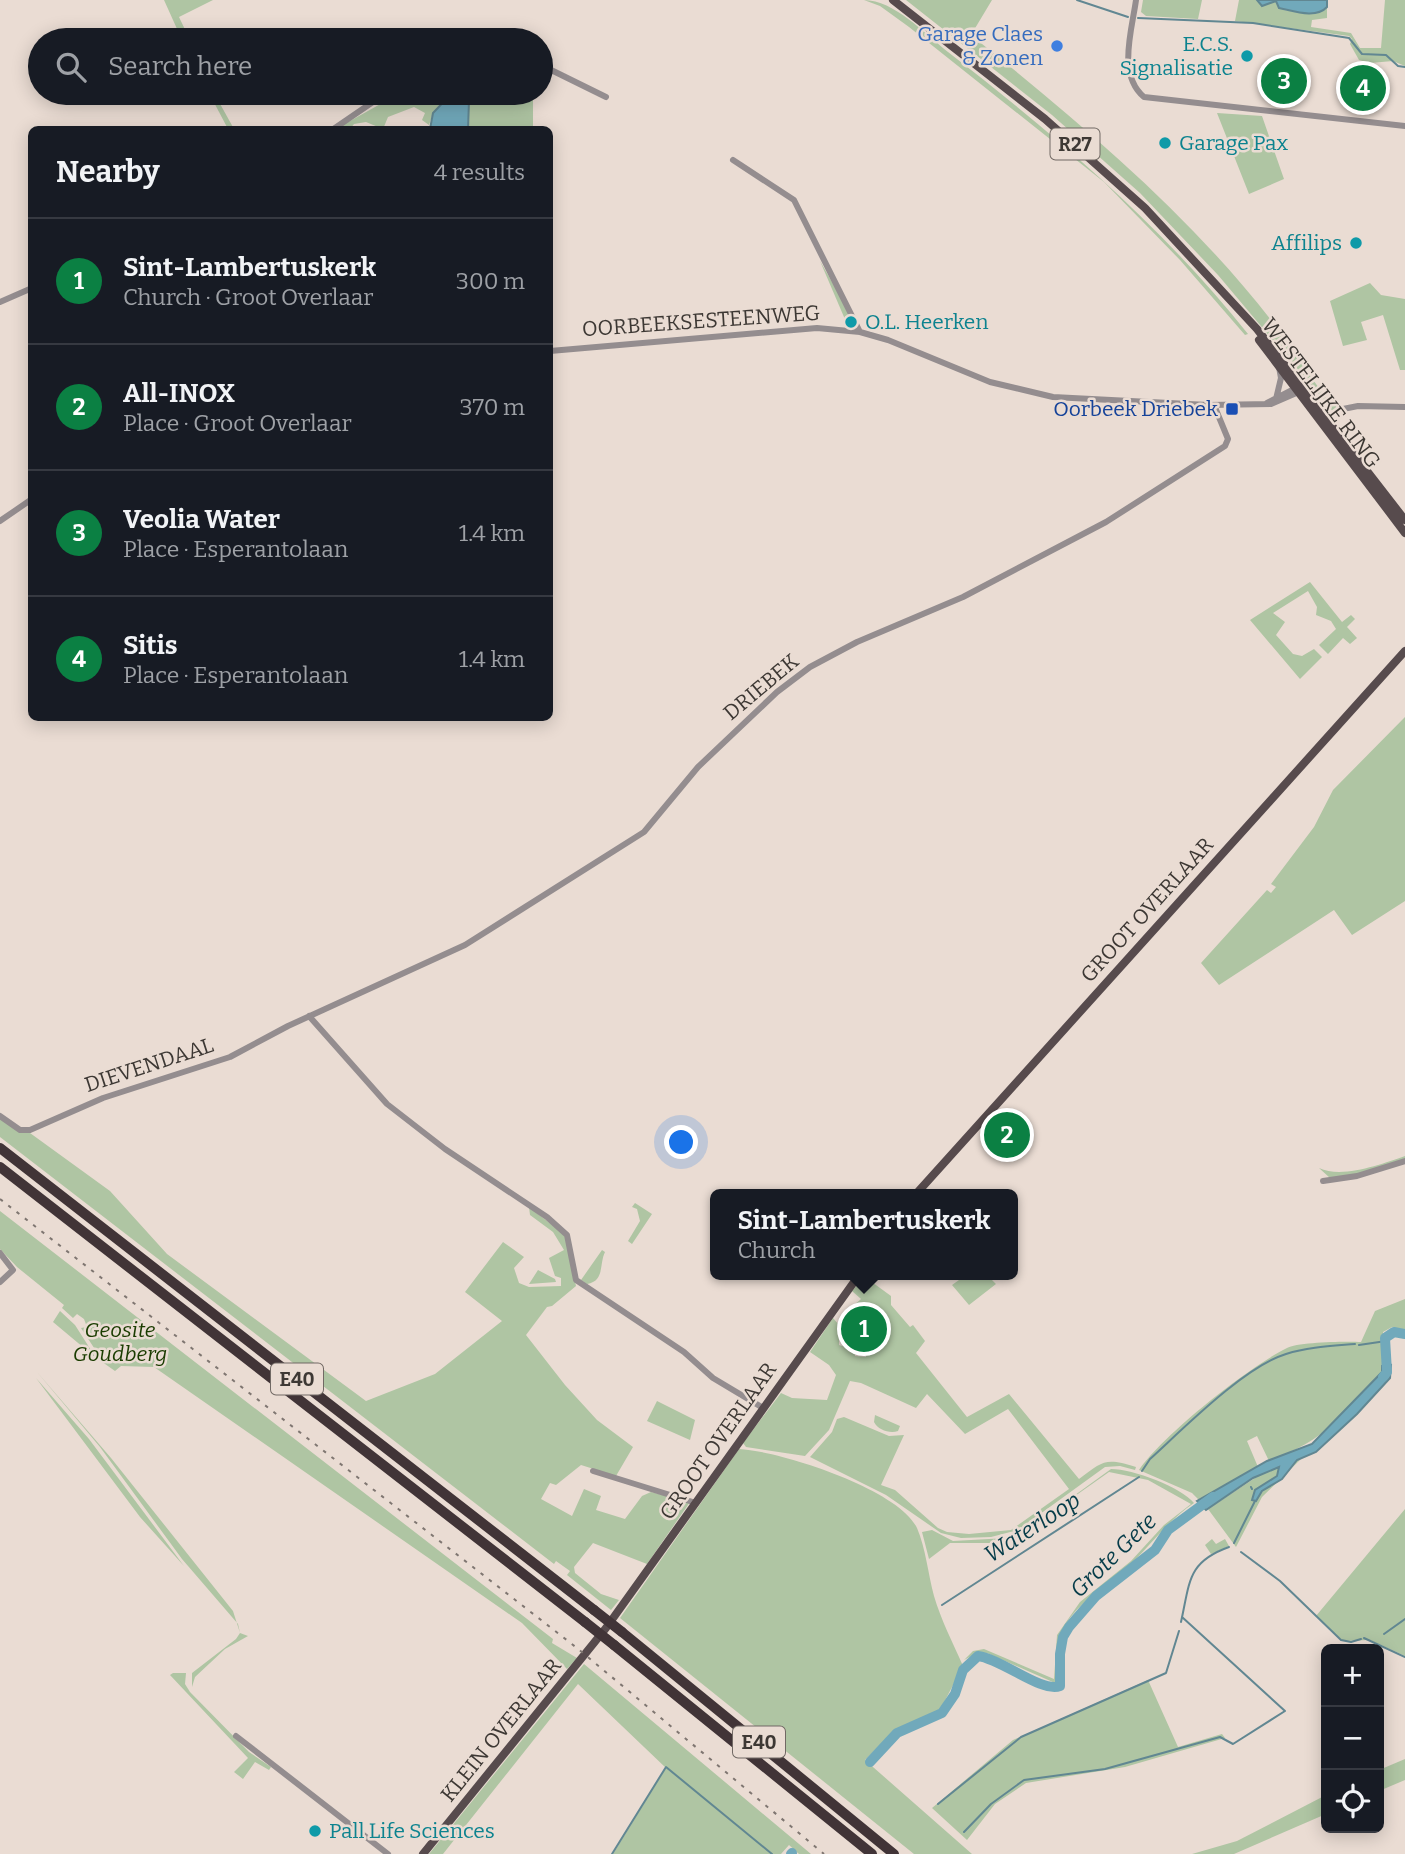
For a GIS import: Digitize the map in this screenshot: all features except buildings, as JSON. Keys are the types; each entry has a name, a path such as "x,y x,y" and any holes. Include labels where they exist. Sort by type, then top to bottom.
{"highway":[{"name":"E40","path":"0,1148 622,1632 894,1854"},
{"name":"E40","path":"0,1167 585,1622 872,1854"}],"main road":[{"name":"WESTELIJKE RING","path":"894,1 1087,155 1167,232 1236,307 1405,520"},
{"name":"WESTELIJKE RING","path":"1236,307 1279,365 1301,388 1405,533"},
{"name":"GROOT OVERLAAR","path":"921,1189 1405,652"},
{"name":"GROOT OVERLAAR","path":"606,1628 855,1280"},
{"name":"KLEIN OVERLAAR","path":"423,1854 606,1628"}],"street":[{"path":"1136,0 1128,70 1133,84 1144,97 1405,126"},
{"path":"553,71 606,97"},
{"path":"338,126 368,105"},
{"path":"733,160 794,200 860,332"},
{"path":"0,302 28,290"},
{"name":"OORBEEKSESTEENWEG","path":"553,351 778,329 817,328 860,332 904,346 984,380 1035,394 1214,405 1264,404 1279,403 1301,388"},
{"path":"1276,399 1281,378 1279,365"},
{"name":"OORBEEKSESTEENWEG","path":"1264,404 1301,388"},
{"name":"DRIEBEK","path":"309,1016 466,945 633,840 653,824 717,748 777,692 810,667 857,642 963,597 1072,540 1115,517 1225,446 1228,439 1214,405"},
{"path":"1343,409 1358,406 1405,407"},
{"path":"0,522 28,502"},
{"path":"309,1016 387,1104 445,1149 547,1217 567,1235 576,1280 684,1352 713,1378 763,1408"},
{"name":"DIEVENDAAL","path":"0,1116 20,1129 30,1130 103,1098 230,1057 309,1016"},
{"path":"1324,1181 1357,1176 1405,1161"},
{"path":"0,1253 13,1269 0,1282"},
{"path":"593,1471 696,1503"},
{"path":"236,1736 388,1854"}],"green space":[{"path":"164,0 213,0 179,17 184,28 177,28"},
{"path":"864,0 887,6 909,19 1068,150 1107,184 1144,219 1215,294 1248,334 1245,335 1180,260 1104,182 909,27 880,6"},
{"path":"906,0 992,0 971,35 1091,134 1203,242 1271,320 1329,402 1337,401 1335,414 1218,275 1140,193 1052,115"},
{"path":"1143,0 1202,0 1198,19 1146,16 1141,12"},
{"path":"1239,0 1257,0 1262,6 1276,1 1284,10 1303,13 1325,10 1327,7 1327,18 1312,20 1311,27 1351,33 1360,48 1381,48 1385,0 1405,0 1405,66 1393,61 1370,63 1359,60 1350,44 1352,39 1349,36 1235,21"},
{"path":"215,105 221,105 232,126 226,126"},
{"path":"379,105 441,105 433,113 429,125 422,120 425,113 414,107 388,117 384,126 366,122 341,126"},
{"path":"469,105 533,105 533,126 468,126"},
{"path":"1217,113 1262,116 1284,179 1249,194"},
{"path":"820,261 855,322 855,325 847,324"},
{"path":"1370,283 1381,295 1405,299 1405,370 1400,370 1383,315 1361,322 1367,340 1343,346 1330,301"},
{"path":"1310,582 1342,622 1351,615 1355,619 1347,627 1357,638 1350,644 1343,638 1328,654 1319,645 1336,629 1331,621 1316,615 1317,607 1308,591 1273,613 1285,622 1276,635 1293,654 1302,656 1314,649 1322,657 1300,679 1250,620"},
{"path":"1405,717 1405,901 1352,935 1334,910 1219,985 1201,963 1267,890 1271,893 1276,887 1271,884 1314,827 1333,790"},
{"path":"0,1119 24,1133 30,1133 110,1191 167,1254 366,1401 435,1374 502,1321 465,1292 503,1242 524,1257 514,1268 519,1283 529,1287 561,1286 561,1278 555,1276 549,1258 564,1250 553,1232 530,1215 529,1207 565,1235 576,1286 552,1306 547,1307 526,1335 565,1385 597,1420 633,1447 616,1476 581,1465 556,1485 550,1483 541,1499 572,1516 584,1489 601,1496 596,1510 625,1519 642,1496 651,1492 690,1502 647,1564 593,1543 574,1567 575,1573 601,1594 619,1600 611,1610 567,1575 570,1571 556,1561 554,1564 0,1137"},
{"path":"1405,1156 1405,1159 1357,1175 1330,1178 1319,1168 1328,1171 1350,1171"},
{"path":"635,1203 652,1214 632,1244 628,1241 640,1221 637,1209 632,1207"},
{"name":"Geosite Goudberg","path":"0,1211 553,1639 552,1643 577,1658 567,1669 522,1623 154,1367 121,1366 115,1371 98,1359 100,1357 81,1328 87,1327 84,1319 77,1314 73,1318 62,1308 64,1305 17,1267 0,1249"},
{"path":"602,1250 605,1252 599,1276 587,1284 581,1280"},
{"path":"538,1270 555,1279 556,1282 529,1284"},
{"path":"862,1280 869,1280 891,1296 891,1305 910,1327 913,1325 925,1341 916,1353 967,1417 1009,1394 1079,1479 1105,1462 1126,1464 1136,1467 1135,1470 1120,1466 1105,1467 1018,1530 991,1537 961,1538 941,1533 886,1495 810,1457 832,1432 837,1419 844,1417 889,1436 904,1435 881,1485 895,1490 938,1528 947,1532 969,1534 1011,1530 1069,1489 1008,1409 965,1434 927,1394 916,1408 861,1383 850,1381 829,1430 805,1456 746,1447 743,1443 781,1393 792,1398 827,1400 836,1375 829,1365 810,1352 833,1318 846,1333 839,1338 839,1345 855,1350 855,1356 866,1357 867,1344 856,1337 872,1332 871,1324 866,1319 853,1332 841,1317 861,1299 852,1291"},
{"path":"959,1280 992,1280 996,1284 969,1305 952,1285"},
{"path":"1405,1299 1405,1330 1392,1327 1383,1332 1384,1372 1345,1413 1305,1445 1269,1461 1257,1436 1247,1441 1258,1467 1199,1500 1192,1493 1139,1470 1186,1421 1251,1370 1292,1346 1361,1342 1375,1311"},
{"path":"60,1311 75,1325 96,1358 53,1322"},
{"path":"37,1372 111,1458 233,1611 237,1622 182,1559 100,1447"},
{"path":"36,1378 89,1439 184,1566 140,1517"},
{"path":"657,1401 695,1420 690,1440 647,1421"},
{"path":"875,1415 900,1426 898,1431 888,1432 878,1427 874,1422"},
{"path":"739,1449 782,1457 864,1486 906,1513 917,1528 937,1605 963,1666 940,1710 895,1730 865,1760 972,1854 914,1854 620,1618"},
{"path":"1302,1458 1262,1497 1236,1547 1208,1509 1261,1474"},
{"path":"1111,1469 1156,1480 1179,1491 1194,1503 1169,1524 1132,1563 1073,1614 1060,1636 1059,1673 1055,1683 987,1653 977,1653 964,1660 973,1651 984,1649 1054,1679 1057,1635 1080,1602 1131,1561 1164,1525 1191,1504 1148,1480 1109,1472 1017,1537 993,1543 950,1543 929,1559 922,1532 932,1530 953,1541 1007,1538 1046,1516"},
{"path":"1405,1509 1405,1656 1384,1644 1370,1640 1343,1641 1316,1616"},
{"path":"1212,1539 1216,1544 1225,1539 1229,1546 1211,1554 1205,1545"},
{"path":"240,1633 248,1636 225,1649 195,1677 192,1687 192,1673"},
{"path":"584,1664 811,1854 799,1854 789,1845 781,1854 613,1854 666,1768 578,1684 443,1854 429,1854"},
{"path":"186,1673 185,1684 190,1692 249,1752 271,1767 269,1770 255,1762 243,1779 234,1772 248,1758 170,1675"},
{"path":"1148,1680 1178,1747 1222,1734 1225,1738 1125,1767 1026,1783 995,1804 967,1840 932,1808 1013,1740"},
{"path":"1405,1759 1405,1780 1384,1789 1384,1768"},
{"path":"1321,1798 1321,1816 1234,1854 1192,1854 1237,1841"}],"water":[{"path":"1257,0 1327,0 1327,7 1317,13 1304,13 1279,8 1276,1 1262,6"},
{"path":"441,105 469,105 468,126 431,126 433,113"},
{"path":"1391,1365 1390,1378 1357,1414 1316,1452 1297,1460 1282,1479 1262,1491 1256,1501 1252,1500 1255,1490 1277,1476 1279,1467 1253,1478 1206,1510 1197,1501 1267,1461 1312,1444 1382,1372 1382,1366"}],"waterway":[{"path":"1077,0 1128,17"},
{"path":"1138,18 1253,23 1349,38 1362,54 1386,55 1398,66 1405,67"},
{"name":"Grote Gete","path":"1383,1377 1387,1372 1385,1338 1394,1332 1405,1334"},
{"path":"1359,1345 1386,1341"},
{"path":"1142,1471 1150,1459 1215,1400 1269,1361 1303,1350 1355,1344"},
{"name":"Waterloop","path":"942,1605 1139,1477"},
{"name":"Grote Gete","path":"870,1762 897,1733 942,1713 955,1694 963,1670 978,1656 988,1658 1043,1685 1060,1686 1060,1654 1063,1637 1069,1627 1096,1596 1155,1550 1168,1530 1213,1497"},
{"path":"1234,1543 1255,1501"},
{"path":"1181,1622 1189,1585 1198,1567 1205,1559 1229,1547"},
{"path":"1241,1552 1280,1581 1341,1640 1351,1642 1361,1639"},
{"path":"964,1832 991,1804 1024,1780 1105,1769 1220,1737 1233,1744 1285,1711 1182,1617"},
{"path":"1384,1634 1405,1619"},
{"path":"938,1804 1021,1737 1166,1673 1179,1631"},
{"path":"1364,1638 1405,1657"},
{"path":"612,1854 666,1767 772,1854"}],"railway":[{"path":"0,1199 577,1648 824,1854"}],"place":[{"name":"Garage Claes & Zonen","path":"1057,46"},
{"name":"E.C.S. Signalisatie","path":"1247,56"},
{"name":"Veolia Water","path":"1284,81"},
{"name":"Sitis","path":"1363,88"},
{"name":"Garage Pax","path":"1165,143"},
{"name":"Affilips","path":"1356,243"},
{"name":"O.L. Heerken","path":"851,322"},
{"name":"Oorbeek Driebek","path":"1232,409"},
{"name":"All-INOX","path":"1007,1135"},
{"name":"Sint-Lambertuskerk","path":"864,1329"},
{"name":"Pall Life Sciences","path":"315,1831"}]}
